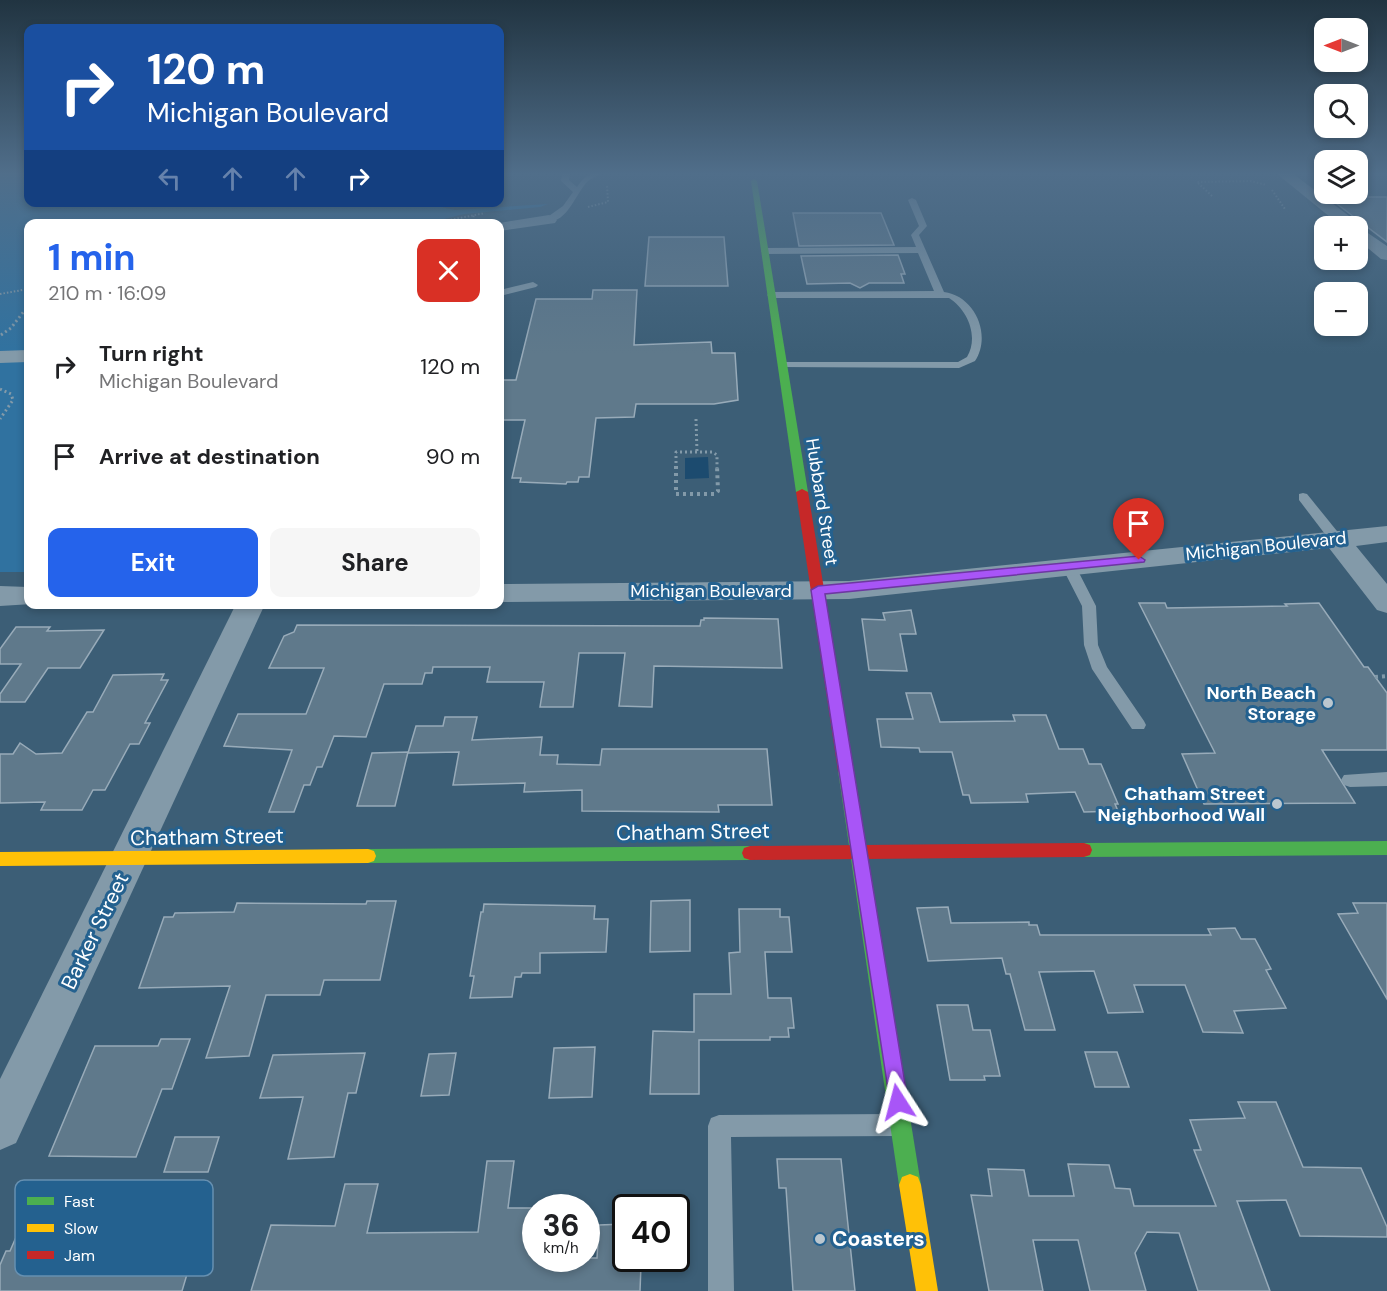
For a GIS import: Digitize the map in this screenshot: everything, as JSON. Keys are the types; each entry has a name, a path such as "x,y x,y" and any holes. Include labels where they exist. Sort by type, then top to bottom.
{"street":[{"name":"Hubbard Street","path":"762,233 927,1291"},
{"path":"1368,240 1387,255"},
{"path":"0,357 24,356"},
{"name":"Michigan Boulevard","path":"504,593 818,590 1387,534"},
{"path":"1336,539 1387,603"},
{"path":"0,596 24,596"},
{"name":"Barker Street","path":"0,1127 249,609"},
{"name":"Chatham Street","path":"0,859 1387,848"}],"lane":[{"path":"917,233 915,235 920,250 940,294"},
{"path":"765,251 920,250"},
{"path":"504,292 533,285"},
{"path":"772,295 940,294 954,297 967,308 977,333 976,347 971,359 959,366 783,366"},
{"path":"1303,497 1336,539"},
{"path":"1069,567 1089,606 1091,645 1100,669 1138,725"},
{"path":"1350,780 1387,779"},
{"path":"720,1291 719,1126 902,1125"}],"path":[{"path":"0,294 24,290"},
{"path":"0,335 11,328 24,311"},
{"path":"0,389 11,394 13,400 8,411 0,419"},
{"path":"696,419 697,452"},
{"path":"676,452 697,452 717,455 718,491 714,494 676,494 676,452"},
{"path":"1376,677 1387,676"}],"shaded area":[{"path":"0,233 24,233 24,572 0,572"},
{"path":"708,457 709,478 685,479 685,458"}],"building":[{"path":"797,233 889,233 894,245 799,246"},
{"path":"1375,233 1387,233 1387,242"},
{"path":"649,237 724,237 728,286 645,286"},
{"path":"898,255 905,274 901,274 904,283 869,283 860,288 850,283 807,284 801,256"},
{"path":"593,290 637,290 634,345 711,342 712,353 735,353 738,400 714,404 636,404 634,417 596,418 589,477 579,477 578,482 567,482 566,484 520,482 521,478 512,478 525,420 504,420 504,380 516,380 536,299 592,299"},
{"name":"North Beach Storage","path":"1139,603 1165,603 1167,608 1287,606 1285,604 1319,603 1364,667 1368,667 1387,693 1387,750 1322,750 1355,803 1204,804 1182,754 1215,753"},
{"path":"911,610 916,634 900,634 907,671 869,670 862,619 885,620 883,613"},
{"path":"704,618 778,619 782,668 654,666 652,707 619,706 625,653 579,653 573,707 540,707 544,682 487,682 490,667 433,667 432,673 425,673 422,684 384,684 366,737 334,736 322,767 317,767 310,785 304,785 294,812 269,812 292,750 224,746 238,714 306,714 324,668 269,668 284,636 294,632 297,625 700,626"},
{"path":"16,627 50,627 47,631 104,630 80,668 48,668 25,702 0,702 0,694 21,664 0,664 0,649"},
{"path":"164,674 161,680 168,680 145,723 150,723 139,744 130,744 105,790 93,790 82,810 41,810 45,802 0,803 0,754 13,754 20,743 36,754 62,753 87,712 93,712 113,675"},
{"path":"906,693 931,693 940,722 1015,721 1013,715 1046,715 1059,749 1083,749 1089,764 1101,764 1118,804 1115,804 1118,811 1084,812 1075,792 1026,794 1028,802 971,803 969,795 963,795 952,752 920,752 919,748 881,747 877,719 913,719"},
{"path":"445,717 477,717 472,740 542,737 540,755 558,755 557,764 600,765 602,749 767,749 772,805 718,805 719,812 582,811 582,790 524,792 525,783 453,785 459,752 408,753 416,726 443,726"},
{"path":"408,752 395,806 357,806 372,753"},
{"path":"690,900 690,951 650,952 651,901"},
{"path":"367,901 396,901 380,980 324,980 320,995 266,995 249,1056 206,1058 230,986 139,988 164,917 173,917 175,913 234,912 237,903 366,904"},
{"path":"1353,903 1387,903 1387,999 1338,914 1358,913"},
{"path":"484,904 595,906 594,919 608,919 606,952 540,953 540,973 522,973 521,977 515,977 512,997 470,998 474,976 470,976"},
{"path":"948,907 951,923 1029,922 1029,925 1037,925 1040,935 1211,935 1208,929 1235,928 1241,939 1255,939 1271,969 1266,970 1286,1008 1234,1011 1243,1033 1203,1032 1185,985 1134,985 1143,1012 1108,1013 1094,971 1039,972 1055,1030 1025,1030 1010,974 1006,974 1002,958 928,961 917,908"},
{"path":"739,909 780,909 780,917 789,917 792,952 765,952 768,998 791,998 794,1028 788,1028 789,1037 770,1037 770,1040 699,1040 699,1094 650,1094 653,1031 694,1032 694,994 731,994 729,953 740,952"},
{"path":"937,1005 968,1005 973,1030 990,1030 1000,1076 984,1076 985,1080 950,1080"},
{"path":"161,1039 190,1039 172,1089 162,1089 136,1157 49,1156 95,1046 158,1046"},
{"path":"595,1047 592,1097 549,1098 554,1048"},
{"path":"1085,1052 1117,1052 1129,1087 1095,1087"},
{"path":"365,1053 356,1093 348,1093 334,1157 288,1159 303,1097 260,1098 273,1055"},
{"path":"456,1053 449,1095 421,1096 429,1054"},
{"path":"1238,1102 1276,1102 1303,1167 1361,1168 1387,1227 1387,1237 1300,1236 1286,1200 1237,1201 1270,1291 1198,1291 1179,1233 1147,1232 1135,1253 1146,1291 1090,1291 1078,1240 1033,1240 1043,1291 989,1291 971,1195 992,1196 988,1169 1024,1170 1029,1196 1074,1196 1068,1164 1109,1165 1115,1188 1130,1189 1134,1206 1216,1206 1194,1150 1201,1150 1190,1120 1245,1118"},
{"path":"175,1137 219,1137 208,1172 164,1172"},
{"name":"Coasters","path":"777,1159 841,1159 855,1291 793,1291 786,1188 779,1188"},
{"path":"487,1161 514,1161 508,1208 522,1208 522,1272 600,1272 600,1225 612,1225 612,1272 641,1272 640,1291 251,1291 271,1225 335,1226 345,1184 378,1184 367,1233 478,1232"},
{"path":"15,1240 15,1276 186,1276 182,1291 0,1291 0,1265 6,1251 10,1251"}],"traffic: fast":[{"path":"762,233 802,492"},
{"path":"846,771 910,1185"},
{"path":"1084,850 1387,848"},
{"path":"368,856 750,853"}],"traffic: slow":[{"path":"0,859 368,856"},
{"path":"910,1185 927,1291"}],"traffic: jam":[{"path":"802,492 846,771"},
{"path":"750,853 1084,850"}],"place":[{"name":"North Beach Storage","path":"1328,703"},
{"name":"Chatham Street Neighborhood Wall","path":"1277,804"},
{"name":"Coasters","path":"820,1239"}],"route":[{"path":"898,1102 818,590 849,590 1139,560"}]}
